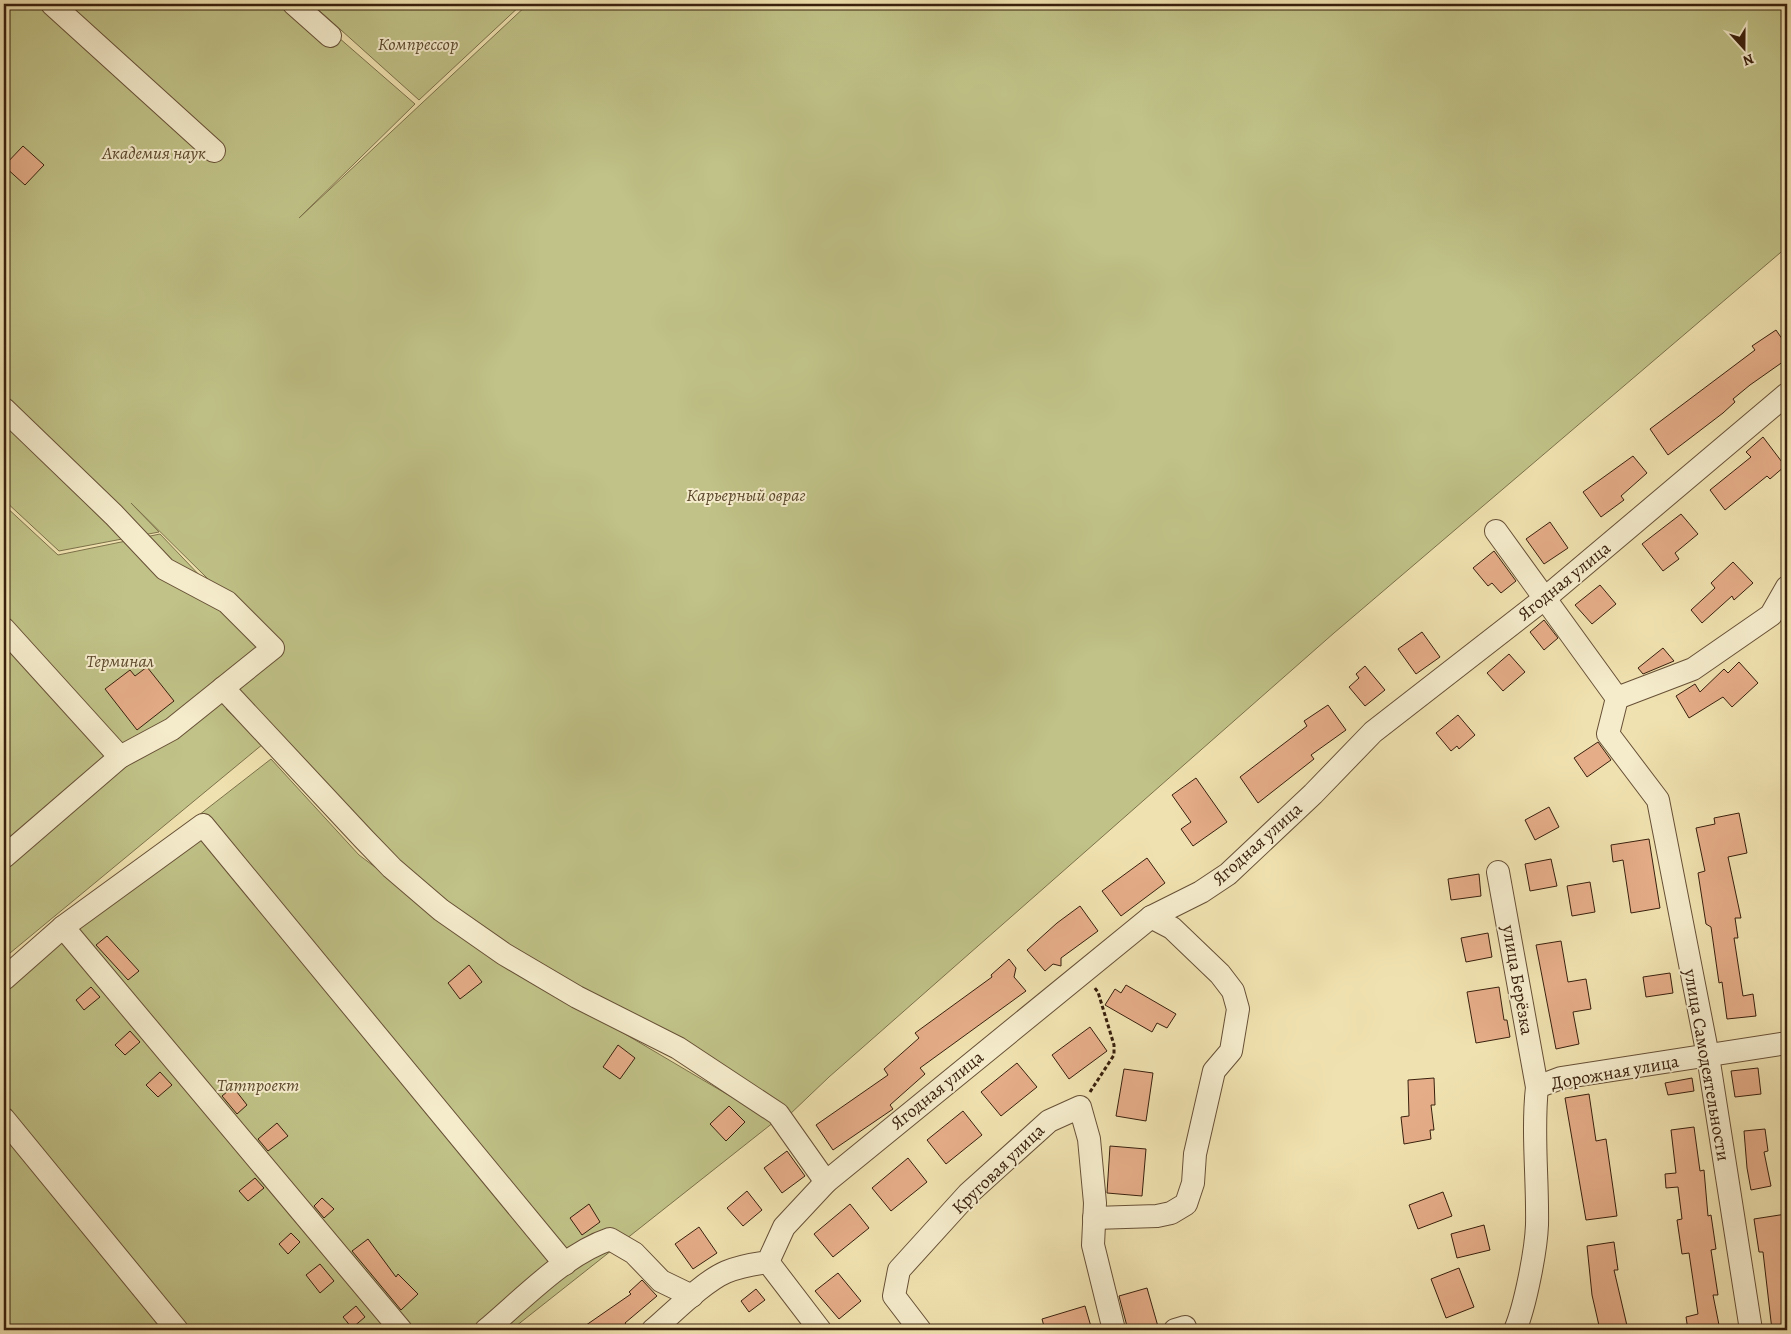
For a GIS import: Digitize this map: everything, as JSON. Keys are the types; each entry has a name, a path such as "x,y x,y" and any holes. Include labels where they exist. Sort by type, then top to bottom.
{"street":[{"path":"52,4 214,151"},
{"path":"294,4 330,36"},
{"name":"Ягодная улица","path":"768,1262 784,1227 826,1182 1151,917 1202,892 1228,874 1313,794 1373,732 1544,599 1787,394"},
{"path":"4,409 114,515 165,569 227,602 273,648 172,729 120,757 4,857"},
{"path":"1496,530 1617,698 1693,669 1771,615 1787,587"},
{"path":"4,629 120,757"},
{"path":"223,688 392,868 441,910 504,954 577,997 678,1048 778,1114 826,1182"},
{"name":"улица Самодеятельности","path":"1617,698 1608,734 1658,800 1708,1056 1751,1330"},
{"path":"4,979 63,927 203,825 565,1264"},
{"name":"улица Берёзка","path":"1498,872 1537,1087"},
{"path":"1094,1218 1157,1216 1171,1213 1186,1204 1193,1183 1196,1154 1214,1071 1231,1051 1238,1009 1233,991 1220,974 1172,928 1151,917"},
{"path":"63,927 402,1330"},
{"name":"Дорожная улица","path":"1515,1330 1522,1315 1537,1227 1534,1111 1537,1087 1561,1078 1787,1043"},
{"path":"1080,1107 1089,1139 1095,1203 1093,1245 1114,1330"},
{"name":"Круговая улица","path":"920,1330 894,1296 899,1270 968,1194 1049,1120 1080,1107"},
{"path":"4,1119 177,1330"},
{"path":"486,1330 565,1264 593,1245 610,1238 634,1252 660,1281 692,1296"},
{"path":"653,1330 692,1296 724,1273 744,1265 768,1262 820,1330"},
{"path":"1175,1330 1185,1327 1186,1330"}],"path":[{"path":"1080,1107 1114,1055 1114,1045 1098,992 1082,972"}],"green space":[{"name":"Карьерный овраг","path":"4,4 300,4 415,104 299,218 528,4 1787,4 1787,247 1334,633 829,1077 788,1116 446,910 230,705 226,709 263,744 4,958 4,505 58,555 160,534 269,648 279,649 131,503 159,532 59,551 4,500"},
{"name":"Компрессор","path":"312,4 522,4 419,100"},
{"name":"Татпроект","path":"271,759 359,855 493,956 774,1122 511,1330 4,1330 4,977 190,822"}],"building":[{"path":"23,146 44,165 25,185 4,166"},
{"path":"1776,330 1787,346 1787,359 1750,385 1733,399 1735,402 1723,413 1668,455 1650,429 1755,350 1752,346"},
{"path":"1763,437 1785,466 1770,479 1767,476 1725,510 1710,490 1751,457 1746,452"},
{"path":"1633,456 1647,473 1621,496 1624,500 1601,517 1583,492"},
{"path":"1681,514 1698,534 1675,553 1679,559 1663,571 1642,544"},
{"path":"1550,522 1568,548 1544,564 1526,539"},
{"path":"1494,551 1516,581 1501,593 1492,583 1488,586 1473,568"},
{"path":"1733,562 1753,583 1734,600 1732,596 1702,623 1691,610 1715,588 1711,583"},
{"path":"1600,585 1616,604 1592,624 1575,605"},
{"path":"1544,620 1558,638 1544,650 1530,632"},
{"path":"1422,632 1440,657 1416,674 1398,649"},
{"path":"1663,648 1674,661 1643,674 1638,668"},
{"path":"1509,654 1525,672 1503,691 1487,673"},
{"path":"1739,662 1758,683 1732,707 1723,697 1689,718 1676,696 1695,684 1700,692 1724,669 1728,673"},
{"path":"1365,666 1385,690 1365,706 1349,687 1359,678 1356,674"},
{"path":"147,667 174,701 137,730 105,689 130,670 135,676"},
{"path":"1328,705 1346,730 1311,755 1314,759 1258,803 1240,777 1307,726 1304,721"},
{"path":"1458,715 1475,735 1459,749 1457,746 1451,751 1436,733"},
{"path":"1598,742 1611,760 1587,777 1574,758"},
{"path":"1196,778 1227,822 1193,846 1181,829 1191,822 1172,795"},
{"path":"1549,807 1559,827 1535,840 1525,820"},
{"path":"1739,813 1747,853 1728,857 1741,918 1735,918 1738,938 1734,938 1743,996 1753,994 1756,1016 1727,1019 1722,982 1719,983 1711,927 1706,924 1698,873 1705,871 1696,828 1715,824 1714,818"},
{"path":"1649,839 1660,908 1631,913 1623,860 1613,862 1611,845"},
{"path":"1147,858 1165,883 1121,916 1102,891"},
{"path":"1551,859 1557,886 1530,891 1525,864"},
{"path":"1479,874 1481,896 1451,900 1448,879"},
{"path":"1590,882 1595,912 1572,916 1567,886"},
{"path":"1080,906 1098,931 1061,958 1061,966 1053,964 1045,971 1027,950 1057,923"},
{"path":"1488,933 1492,957 1466,962 1461,938"},
{"path":"107,936 139,971 128,980 96,945"},
{"path":"1561,941 1568,982 1586,979 1591,1009 1573,1012 1579,1044 1556,1049 1536,945"},
{"path":"1009,959 1016,968 1014,977 1026,991 920,1068 925,1074 890,1105 893,1109 833,1150 816,1125 888,1075 884,1069 919,1038 915,1033 992,977 991,975"},
{"path":"469,965 482,982 460,999 448,983"},
{"path":"1670,973 1673,993 1646,997 1643,977"},
{"path":"1126,985 1176,1014 1167,1028 1157,1023 1152,1032 1105,1005 1115,989 1121,993"},
{"path":"91,987 100,997 84,1010 76,1000"},
{"path":"1499,987 1504,1020 1507,1020 1510,1037 1476,1043 1467,992"},
{"path":"1090,1027 1107,1051 1069,1079 1052,1055"},
{"path":"130,1031 140,1042 125,1055 115,1045"},
{"path":"618,1045 635,1058 620,1079 603,1067"},
{"path":"1017,1063 1037,1087 1001,1116 981,1092"},
{"path":"1758,1068 1761,1094 1735,1097 1731,1071"},
{"path":"1124,1069 1153,1073 1146,1121 1116,1116"},
{"path":"160,1072 172,1085 158,1097 146,1085"},
{"path":"1434,1078 1435,1105 1431,1105 1434,1130 1430,1130 1431,1139 1404,1144 1401,1117 1409,1116 1408,1080"},
{"path":"1692,1078 1694,1091 1668,1095 1665,1083"},
{"path":"233,1087 247,1105 237,1114 222,1096"},
{"path":"1589,1094 1596,1141 1606,1139 1617,1216 1586,1220 1565,1098"},
{"path":"729,1106 745,1122 726,1141 710,1124"},
{"path":"963,1111 982,1135 946,1164 927,1140"},
{"path":"277,1123 288,1136 268,1151 258,1139"},
{"path":"1694,1127 1700,1171 1704,1170 1708,1216 1711,1215 1716,1249 1711,1250 1718,1295 1713,1295 1720,1330 1688,1330 1686,1317 1698,1314 1689,1253 1682,1254 1677,1220 1682,1219 1678,1187 1666,1188 1665,1174 1676,1173 1671,1130"},
{"path":"1765,1129 1768,1151 1764,1152 1771,1186 1751,1190 1744,1131"},
{"path":"1110,1146 1146,1149 1142,1196 1107,1193"},
{"path":"787,1151 805,1176 782,1193 764,1168"},
{"path":"908,1158 927,1182 891,1211 872,1188"},
{"path":"255,1178 264,1188 248,1201 239,1191"},
{"path":"747,1191 762,1210 743,1226 727,1208"},
{"path":"1443,1192 1452,1216 1418,1229 1409,1205"},
{"path":"322,1198 334,1209 324,1218 314,1206"},
{"path":"589,1204 600,1222 582,1235 570,1218"},
{"path":"850,1204 869,1228 833,1257 814,1234"},
{"path":"1786,1214 1787,1239 1784,1240 1787,1264 1787,1330 1772,1330 1763,1252 1759,1252 1754,1219"},
{"path":"1484,1225 1490,1250 1457,1258 1451,1234"},
{"path":"699,1227 717,1253 693,1269 675,1244"},
{"path":"291,1233 300,1242 288,1254 279,1244"},
{"path":"368,1239 396,1277 398,1274 418,1294 401,1310 352,1251"},
{"path":"1614,1242 1618,1270 1614,1270 1628,1330 1600,1330 1592,1295 1587,1246"},
{"path":"320,1264 334,1281 320,1293 306,1275"},
{"path":"1459,1268 1474,1307 1446,1318 1431,1279"},
{"path":"838,1273 861,1301 839,1319 815,1291"},
{"path":"642,1280 657,1296 625,1323 630,1330 579,1330 631,1294 629,1292"},
{"path":"1147,1288 1159,1330 1128,1330 1119,1296"},
{"path":"756,1289 765,1300 749,1312 741,1301"},
{"path":"356,1306 365,1317 352,1328 343,1317"},
{"path":"1085,1306 1092,1330 1045,1330 1042,1319"}],"park label":[{"name":"Академия наук","path":"154,153"},
{"name":"Терминал","path":"120,661"}]}
